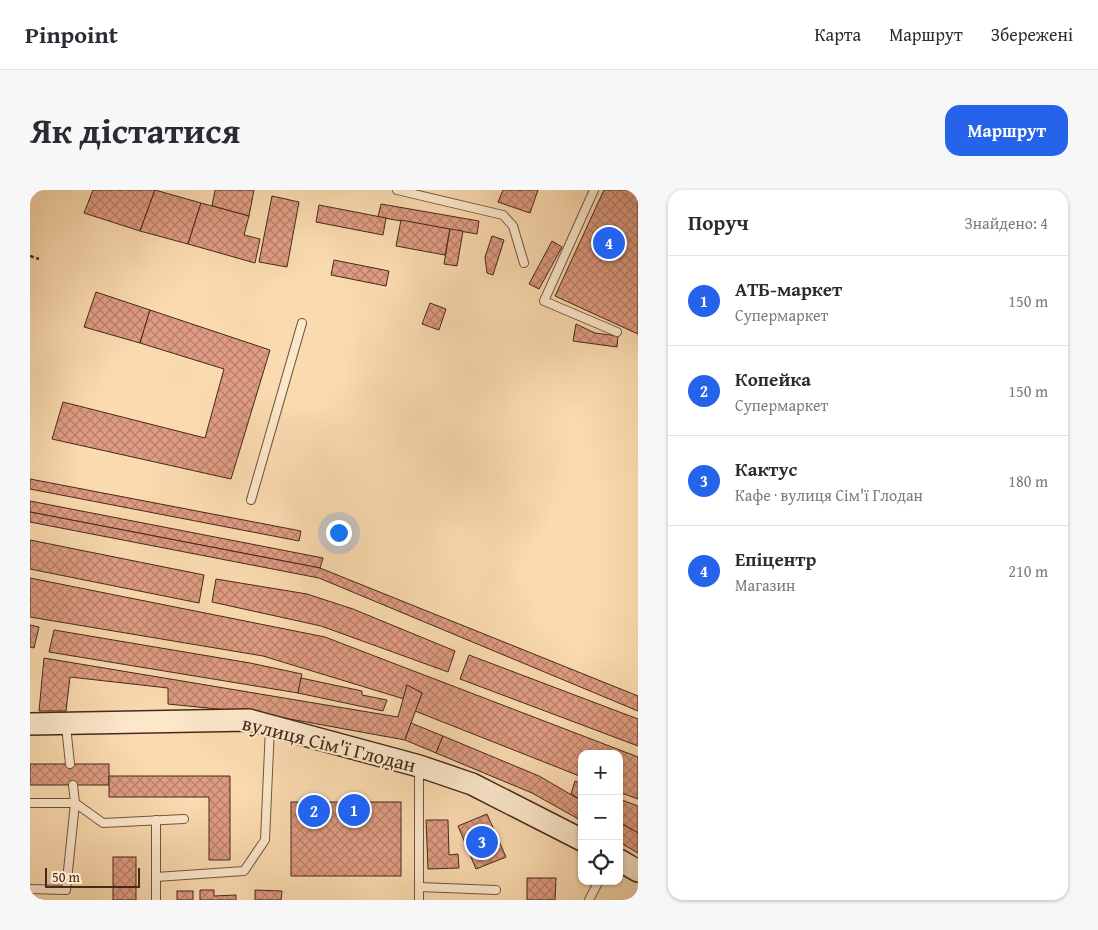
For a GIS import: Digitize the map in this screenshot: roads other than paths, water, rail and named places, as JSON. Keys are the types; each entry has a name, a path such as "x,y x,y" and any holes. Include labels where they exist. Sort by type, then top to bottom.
{"street":[{"name":"вулиця Сім'ї Глодан","path":"30,724 249,720 419,766 472,784 578,838"},
{"path":"623,862 638,871"}],"lane":[{"path":"397,190 503,215 513,226 524,263"},
{"path":"594,190 544,301 617,332"},
{"path":"251,500 302,323"},
{"path":"66,724 70,764"},
{"path":"156,877 244,871 265,840 270,726"},
{"path":"419,766 419,900"},
{"path":"30,889 66,890 75,803 73,785"},
{"path":"30,803 75,803 104,823 184,819"},
{"path":"156,820 156,900"},
{"path":"589,900 597,885"},
{"path":"419,888 496,890"}],"place":[{"name":"Епіцентр","path":"609,243"},
{"name":"АТБ-маркет","path":"354,810"},
{"name":"Копейка","path":"314,811"},
{"name":"Кактус","path":"482,842"}]}
